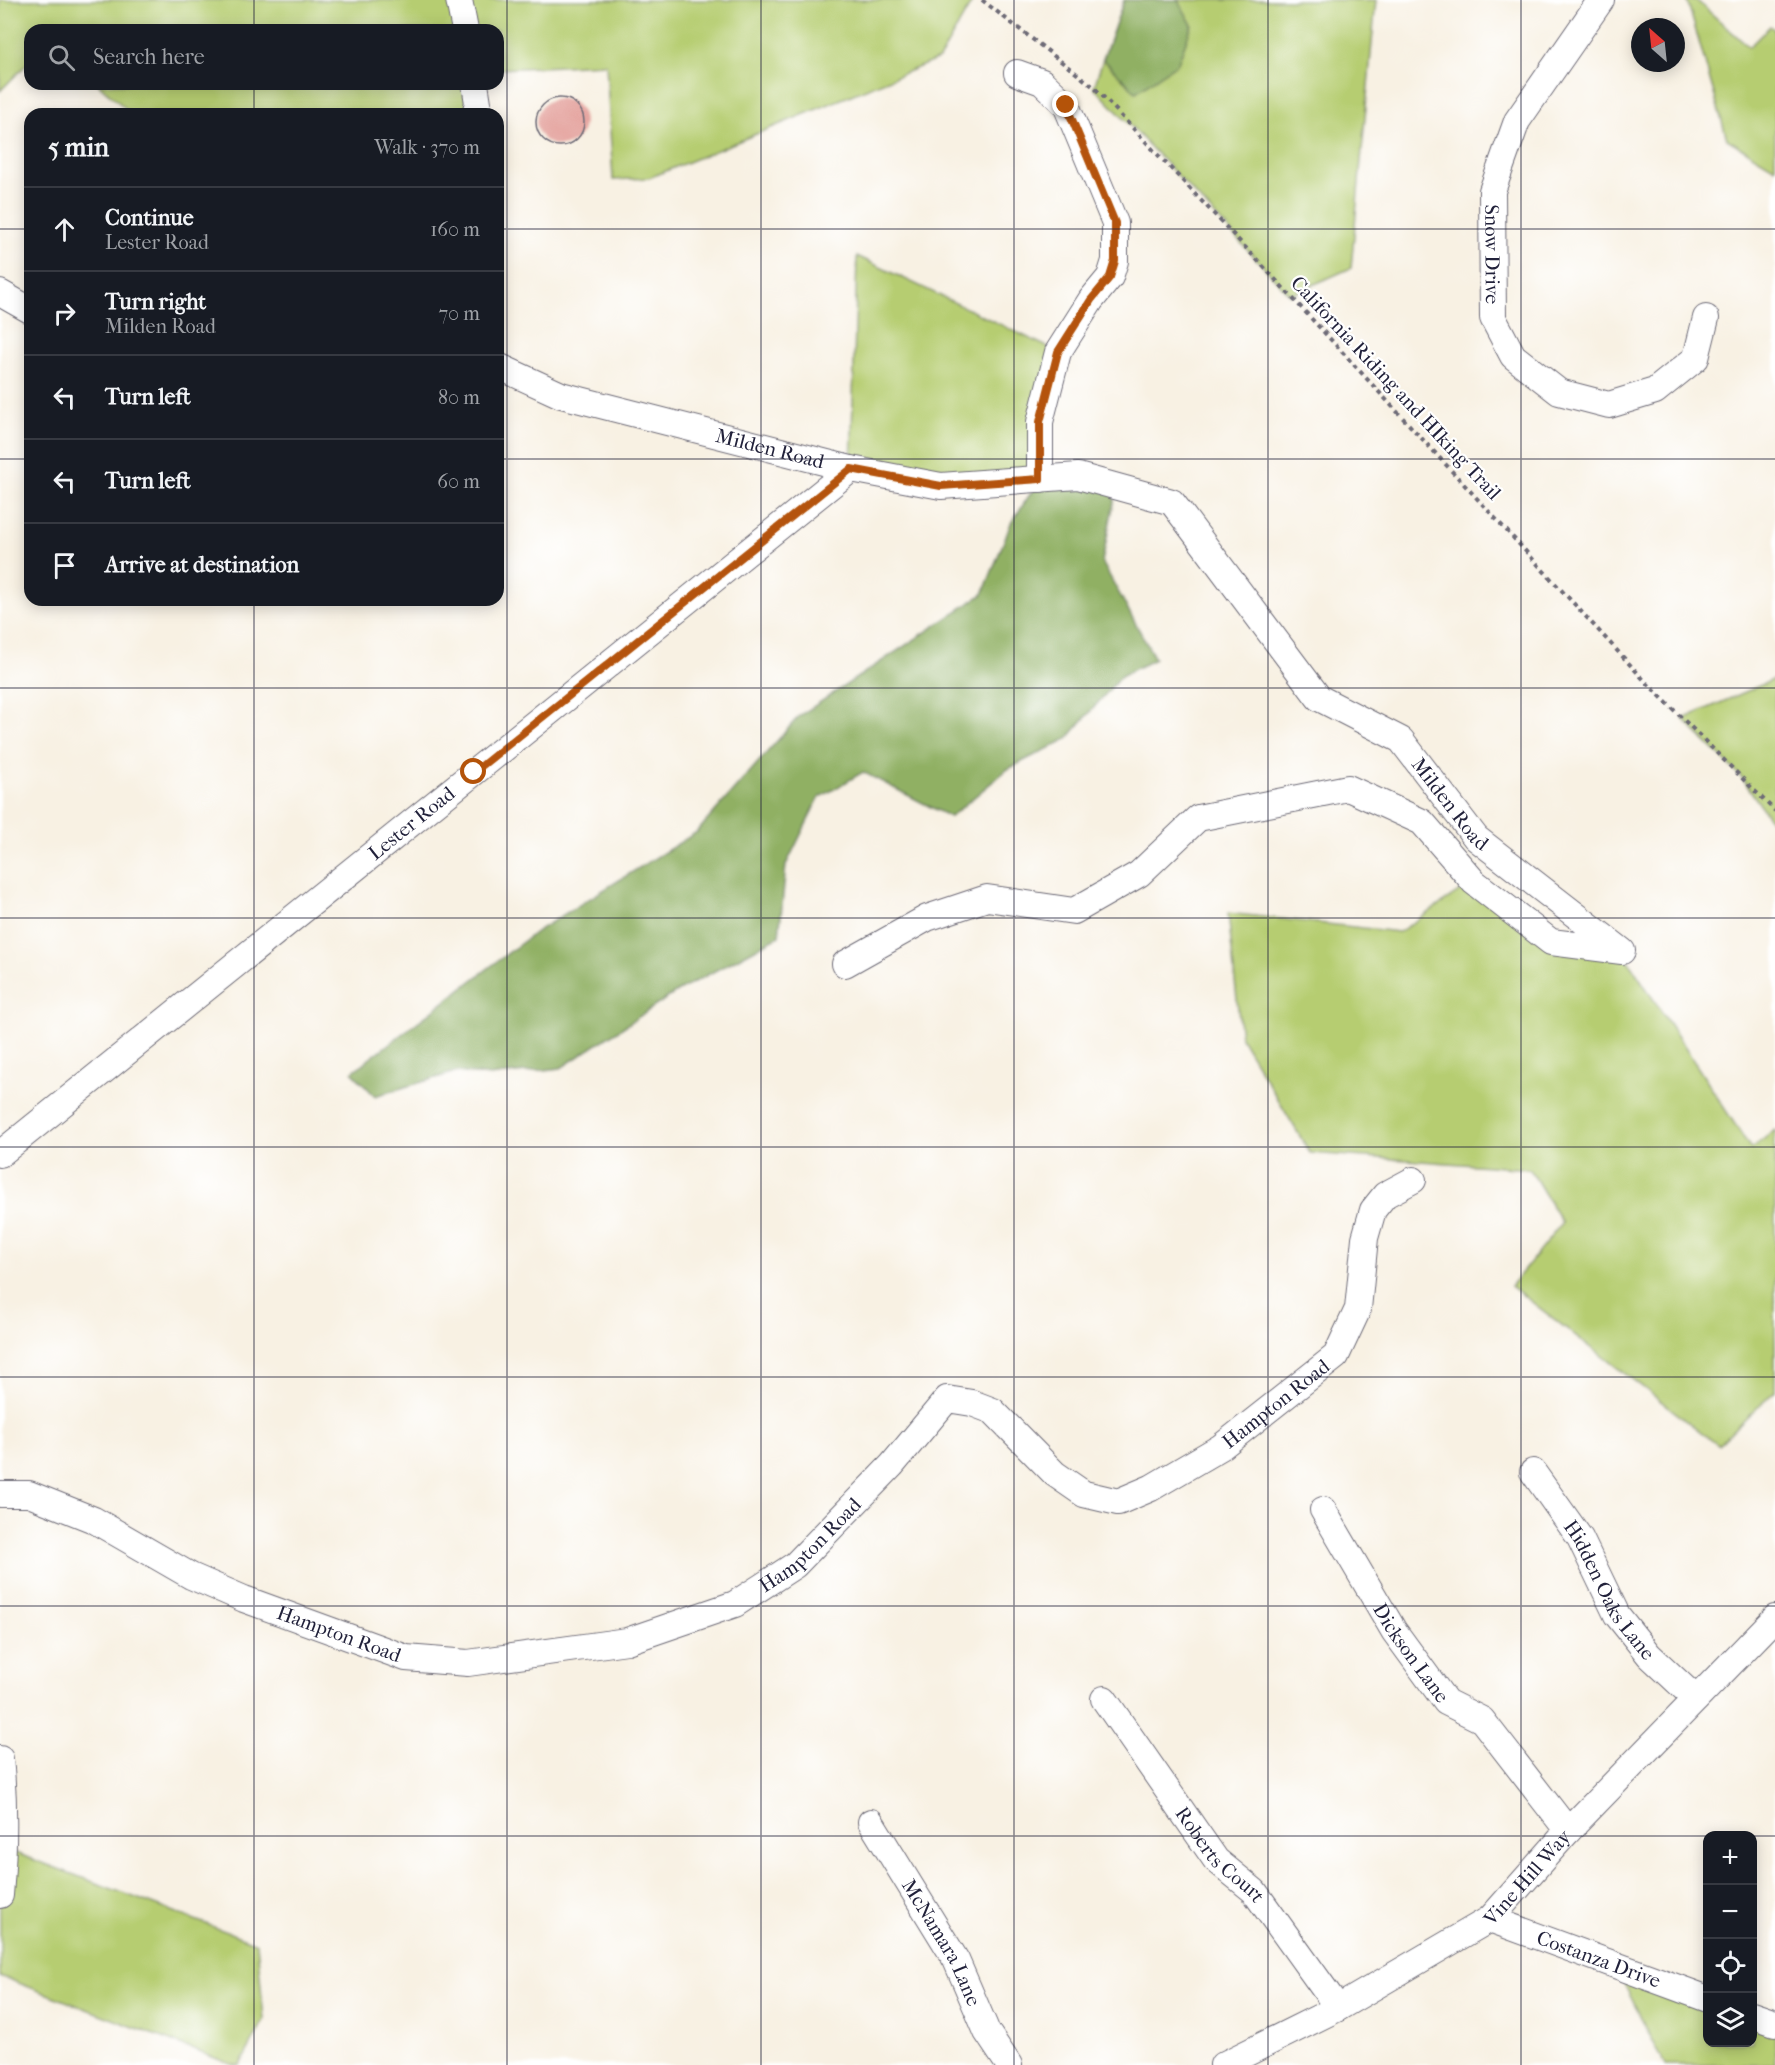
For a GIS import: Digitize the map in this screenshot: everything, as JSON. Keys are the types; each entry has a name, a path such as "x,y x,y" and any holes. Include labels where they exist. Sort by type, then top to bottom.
{"street":[{"path":"459,0 464,24"},
{"name":"Snow Drive","path":"1601,0 1517,121 1492,191 1493,318 1513,356 1559,392 1609,405 1655,391 1696,358 1706,318"},
{"path":"1017,73 1042,82 1066,105 1115,223 1115,261 1110,277 1091,300 1058,352 1040,422 1040,479"},
{"path":"476,90 477,108"},
{"path":"0,293 8,295 24,306"},
{"name":"Milden Road","path":"504,369 561,395 851,469 941,486 1078,476 1173,502 1319,698 1401,740 1476,837 1622,951 1551,942 1474,882 1422,822 1348,788 1198,818 1139,874 1074,911 987,898 927,918 845,964"},
{"name":"Lester Road","path":"0,1154 851,469"},
{"name":"Hampton Road","path":"0,1494 29,1494 50,1502 93,1520 191,1576 244,1599 406,1658 468,1663 627,1641 735,1604 795,1565 892,1465 947,1399 972,1403 993,1411 1055,1474 1084,1494 1118,1502 1151,1488 1221,1447 1336,1356 1358,1309 1365,1238 1373,1210 1385,1195 1413,1180"},
{"name":"Hidden Oaks Lane","path":"1533,1472 1580,1538 1617,1615 1649,1655 1696,1699"},
{"name":"Dickson Lane","path":"1323,1510 1394,1631 1446,1702 1482,1720 1568,1831"},
{"name":"Vine Hill Way","path":"1223,2065 1338,2008 1490,1919 1568,1831 1775,1618"},
{"name":"Roberts Court","path":"1104,1699 1216,1860 1254,1891 1338,2008"},
{"path":"0,1759 4,1790 4,1849 0,1895"},
{"name":"McNamara Lane","path":"871,1822 956,1960 987,2032 1009,2065"},
{"name":"Costanza Drive","path":"1490,1919 1703,1998"},
{"path":"1757,2017 1775,2024"}],"path":[{"name":"California Riding and HIking Trail","path":"982,0 1094,87 1263,266 1646,682 1775,811"}],"green space":[{"path":"0,0 973,0 939,59 649,178 613,180 606,64 504,69 504,24 24,24 24,67 0,91"},
{"path":"1124,0 1178,0 1192,25 1178,63 1136,92 1103,59"},
{"path":"1178,0 1376,0 1351,268 1290,295 1094,87 1103,59 1136,91 1192,25"},
{"path":"1687,0 1696,0 1749,47 1770,26 1775,30 1775,168 1727,139"},
{"path":"105,90 475,90 475,108 125,108"},
{"path":"857,256 1058,352 1040,479 851,469"},
{"path":"1040,479 1117,487 1102,562 1155,659 1121,676 1067,739 1008,769 950,817 863,772 819,798 786,865 779,936 678,991 561,1068 490,1076 456,1072 375,1096 352,1072 537,931 697,832 799,716 983,594 1011,523"},
{"path":"1775,679 1775,827 1742,778 1683,719"},
{"path":"1474,882 1551,942 1622,951 1751,1149 1775,1130 1775,1391 1718,1445 1511,1286 1562,1223 1530,1169 1310,1153 1241,1038 1228,913 1399,932"},
{"path":"5,1849 257,1943 264,2020 240,2065 233,2065 0,1976 0,1895"},
{"path":"1614,1964 1703,1997 1703,2047 1757,2047 1757,2016 1775,2023 1775,2065 1665,2065"}],"building":[{"path":"555,98 565,98 580,108 584,122 580,136 574,142 565,146 555,146 540,136 536,127 536,117 546,102"}],"route":[{"path":"474,772 851,469 941,486 1040,479 1040,422 1058,352 1091,300 1110,277 1115,261 1115,223 1066,105"}]}
